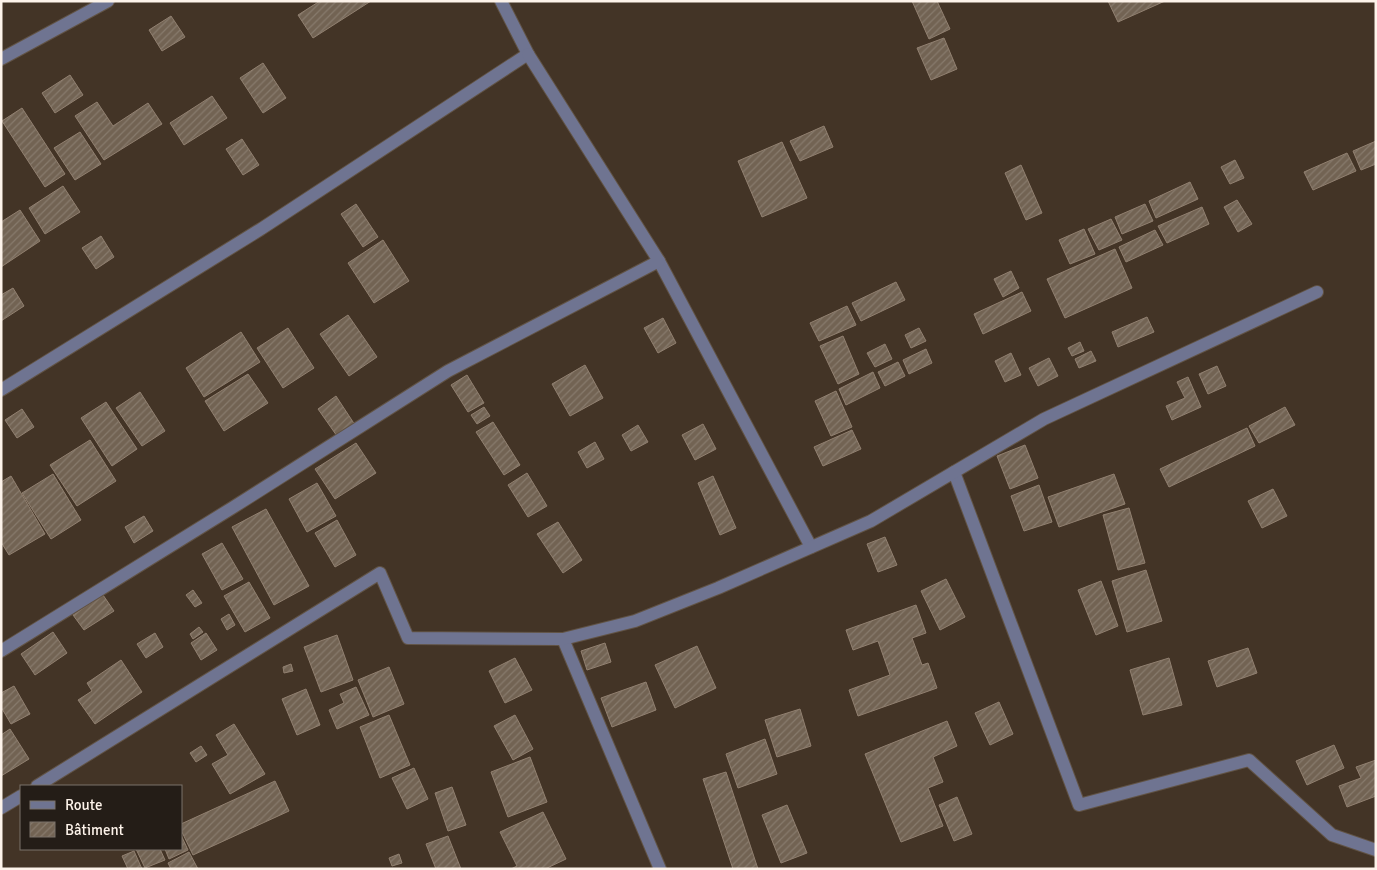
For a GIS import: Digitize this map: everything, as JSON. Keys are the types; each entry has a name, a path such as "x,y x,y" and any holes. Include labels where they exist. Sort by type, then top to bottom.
{"street":[{"path":"1,59 108,1"},
{"path":"502,1 528,54 659,260 811,547"},
{"path":"1,390 262,229 528,54"},
{"path":"1,651 448,371 659,260"},
{"path":"39,785 380,573 408,638 563,639 634,621 718,588 871,521 1044,419 1317,292"},
{"path":"954,472 1079,805 1249,760 1332,835 1376,850"},
{"path":"563,639 660,869"},
{"path":"1,808 20,797"}],"building":[{"path":"320,1 371,1 313,38 298,15"},
{"path":"912,1 937,1 950,29 929,39"},
{"path":"1108,1 1165,1 1118,22"},
{"path":"171,16 185,37 162,51 149,30"},
{"path":"944,38 957,69 931,80 917,48"},
{"path":"263,63 286,98 263,113 240,78"},
{"path":"70,75 83,95 55,113 42,93"},
{"path":"212,96 227,118 184,145 170,123"},
{"path":"97,102 113,126 148,103 162,124 104,160 75,116"},
{"path":"22,108 65,174 45,187 2,121"},
{"path":"824,126 833,147 800,161 790,141"},
{"path":"80,132 101,164 75,180 54,148"},
{"path":"242,139 259,165 243,175 226,149"},
{"path":"1376,141 1376,164 1361,170 1353,151"},
{"path":"782,142 807,198 762,217 738,161"},
{"path":"1347,153 1356,171 1313,190 1304,172"},
{"path":"1235,160 1244,178 1230,184 1221,167"},
{"path":"1021,165 1042,213 1026,220 1005,173"},
{"path":"1190,182 1198,199 1156,218 1149,201"},
{"path":"63,186 80,212 45,234 29,208"},
{"path":"1237,200 1252,224 1238,232 1224,207"},
{"path":"356,204 378,237 363,247 341,214"},
{"path":"1145,204 1153,221 1122,234 1115,217"},
{"path":"1202,207 1209,224 1167,243 1158,226"},
{"path":"20,210 40,241 1,267 1,222"},
{"path":"1111,219 1122,240 1099,250 1088,229"},
{"path":"1084,229 1095,254 1070,264 1059,240"},
{"path":"1155,230 1163,245 1126,262 1119,247"},
{"path":"101,236 114,257 96,269 82,248"},
{"path":"383,240 409,281 374,303 348,263"},
{"path":"1115,249 1132,288 1065,318 1047,279"},
{"path":"1011,271 1019,288 1003,297 994,279"},
{"path":"896,282 905,300 861,321 852,303"},
{"path":"13,288 24,306 1,321 1,295"},
{"path":"1022,292 1031,311 983,334 974,314"},
{"path":"847,306 856,325 819,341 810,323"},
{"path":"348,315 377,357 349,376 320,334"},
{"path":"1147,317 1154,332 1118,347 1112,332"},
{"path":"663,318 676,343 658,353 644,328"},
{"path":"288,328 314,368 283,388 257,348"},
{"path":"919,328 926,341 911,348 905,335"},
{"path":"241,332 260,362 204,397 186,368"},
{"path":"843,336 859,374 838,384 820,346"},
{"path":"1080,342 1084,351 1072,356 1068,348"},
{"path":"885,344 892,359 875,367 867,353"},
{"path":"926,349 932,363 909,374 903,360"},
{"path":"1091,351 1096,361 1079,368 1075,359"},
{"path":"1011,353 1021,375 1005,382 995,361"},
{"path":"1049,358 1058,376 1038,386 1029,368"},
{"path":"898,362 905,376 885,386 878,372"},
{"path":"585,365 603,398 570,416 552,384"},
{"path":"1217,366 1226,386 1208,394 1199,374"},
{"path":"873,372 880,388 846,405 839,389"},
{"path":"248,374 268,403 224,431 205,401"},
{"path":"467,375 484,403 468,412 451,385"},
{"path":"1188,377 1201,407 1172,420 1166,406 1185,398 1177,382"},
{"path":"836,391 852,427 831,436 815,401"},
{"path":"140,392 165,431 142,446 116,408"},
{"path":"336,396 355,425 337,436 318,409"},
{"path":"106,402 137,449 112,466 81,418"},
{"path":"484,407 490,416 477,424 471,415"},
{"path":"1285,407 1295,425 1259,443 1249,426"},
{"path":"22,409 34,427 17,438 5,420"},
{"path":"493,422 520,465 504,475 476,432"},
{"path":"703,424 716,449 695,460 682,435"},
{"path":"638,425 648,442 631,451 622,435"},
{"path":"1247,428 1255,446 1169,487 1160,469"},
{"path":"852,430 861,449 823,466 814,447"},
{"path":"90,440 116,481 77,506 50,465"},
{"path":"595,442 604,459 587,468 578,452"},
{"path":"356,443 376,473 335,499 315,469"},
{"path":"1025,445 1038,478 1010,489 997,456"},
{"path":"527,473 547,506 528,517 508,485"},
{"path":"53,474 81,520 51,539 22,493"},
{"path":"1114,474 1125,504 1059,527 1048,497"},
{"path":"11,476 45,534 9,555 1,542 1,482"},
{"path":"713,476 736,528 720,535 698,483"},
{"path":"317,483 336,516 307,532 289,499"},
{"path":"1039,485 1052,522 1024,531 1011,496"},
{"path":"1273,489 1287,516 1262,528 1248,501"},
{"path":"1129,508 1145,563 1118,570 1103,515"},
{"path":"266,509 309,586 274,605 232,527"},
{"path":"144,516 153,531 134,543 125,527"},
{"path":"337,520 356,555 335,567 315,533"},
{"path":"558,522 582,560 563,573 537,534"},
{"path":"885,537 897,565 878,572 867,544"},
{"path":"222,543 243,579 222,590 202,554"},
{"path":"1146,570 1162,621 1127,632 1112,581"},
{"path":"946,579 965,617 940,630 921,591"},
{"path":"1101,581 1118,626 1096,635 1078,590"},
{"path":"249,582 270,618 245,632 224,596"},
{"path":"193,590 202,603 195,607 186,595"},
{"path":"103,595 114,611 84,630 73,615"},
{"path":"916,605 926,633 912,638 922,665 928,663 937,688 858,716 849,690 890,675 878,641 853,650 846,630"},
{"path":"229,614 235,625 227,630 221,619"},
{"path":"199,627 203,632 193,639 190,634"},
{"path":"53,632 67,653 35,675 21,654"},
{"path":"155,633 163,647 146,658 137,644"},
{"path":"206,633 217,650 201,660 191,643"},
{"path":"337,635 353,680 321,692 304,647"},
{"path":"605,643 611,662 587,670 581,651"},
{"path":"697,646 716,688 675,708 655,665"},
{"path":"1248,648 1257,673 1217,687 1208,661"},
{"path":"515,658 532,690 505,703 489,671"},
{"path":"1169,658 1182,705 1143,715 1130,670"},
{"path":"121,660 142,692 95,724 78,700 92,691 87,683"},
{"path":"291,664 293,671 284,673 283,667"},
{"path":"389,667 404,704 373,717 358,680"},
{"path":"646,682 656,710 612,727 601,698"},
{"path":"14,686 30,714 11,724 1,707 1,693"},
{"path":"356,687 369,715 337,729 329,710 344,703 340,694"},
{"path":"306,689 320,725 297,735 282,699"},
{"path":"999,702 1013,734 990,745 975,713"},
{"path":"800,709 811,746 777,757 765,720"},
{"path":"389,715 410,765 380,778 360,727"},
{"path":"515,715 533,749 513,760 494,726"},
{"path":"947,721 957,746 933,757 943,782 928,788 943,826 901,842 865,754"},
{"path":"234,724 265,774 230,794 212,764 228,755 216,735"},
{"path":"10,729 29,759 1,776 1,735"},
{"path":"765,739 777,774 738,788 726,754"},
{"path":"1334,745 1344,768 1307,785 1296,761"},
{"path":"201,746 207,755 196,762 190,753"},
{"path":"530,757 547,802 508,817 491,772"},
{"path":"1376,760 1376,796 1347,807 1339,786 1361,778 1356,767"},
{"path":"414,768 428,799 407,809 392,778"},
{"path":"726,772 758,869 733,869 703,779"},
{"path":"275,781 289,811 193,855 182,832 182,824"},
{"path":"452,787 466,825 448,831 435,793"},
{"path":"957,797 972,834 954,841 939,805"},
{"path":"787,805 807,853 781,863 762,815"},
{"path":"543,812 566,859 545,869 511,869 517,866 500,832"},
{"path":"448,836 461,869 436,869 426,844"},
{"path":"182,837 188,850 169,859 165,850 182,850"},
{"path":"136,850 160,850 165,860 145,868"},
{"path":"134,851 142,869 128,869 122,856"},
{"path":"189,852 198,869 171,869 168,863"},
{"path":"399,854 402,863 392,866 389,858"}]}
